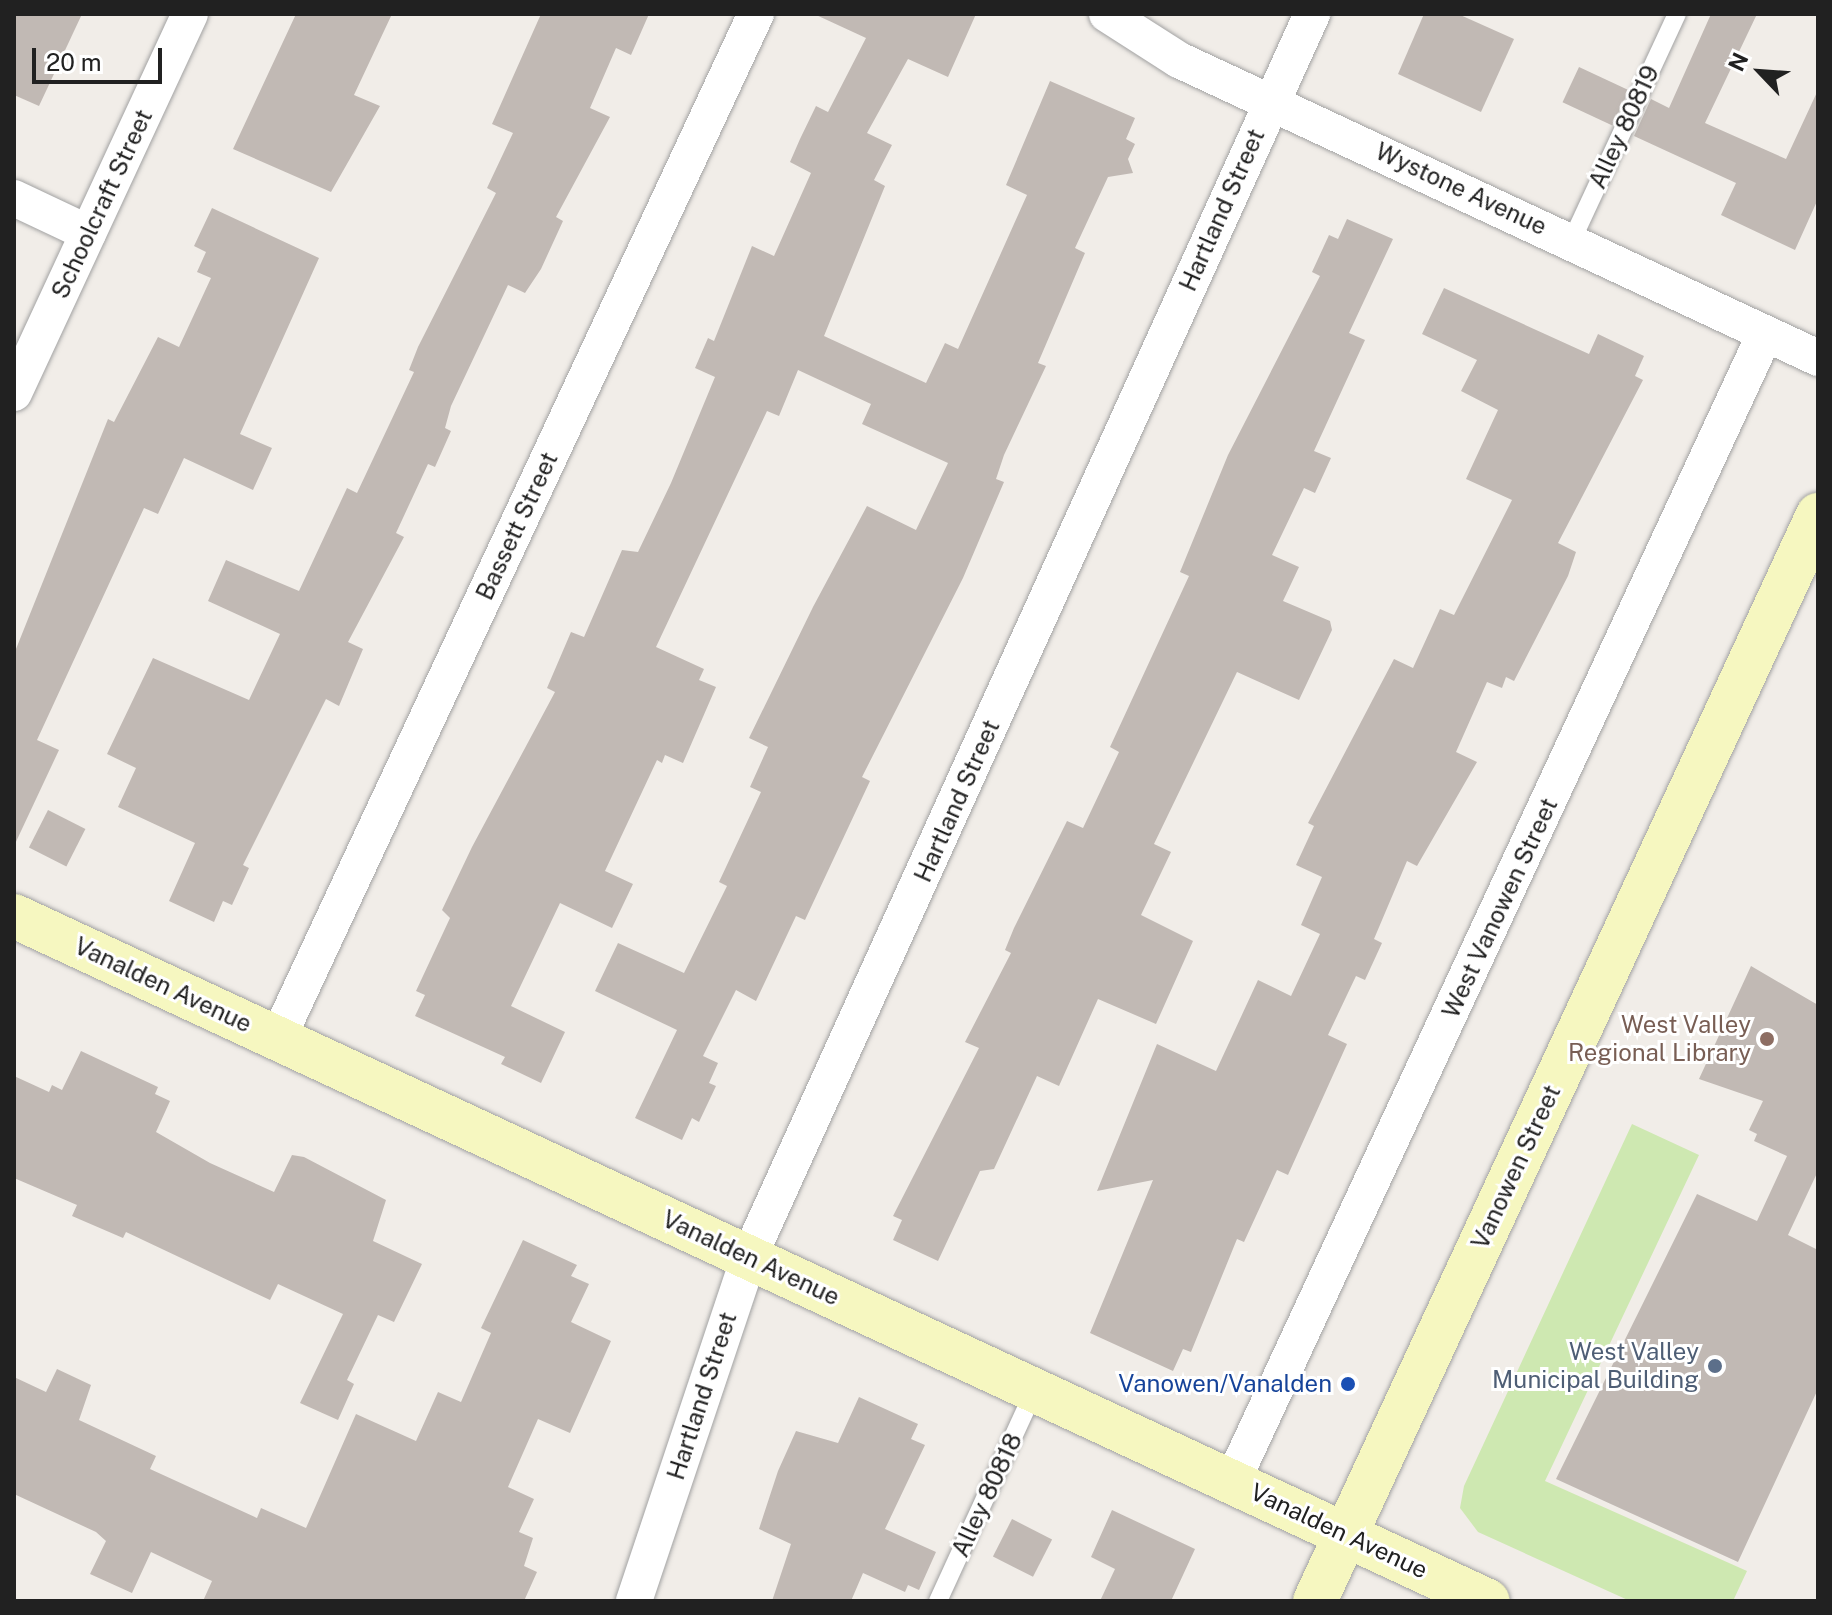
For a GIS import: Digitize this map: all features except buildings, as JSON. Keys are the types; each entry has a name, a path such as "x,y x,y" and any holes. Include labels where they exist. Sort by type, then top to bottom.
{"street":[{"name":"Schoolcraft Street","path":"14,393 190,14"},
{"name":"Bassett Street","path":"278,1038 756,14"},
{"name":"Wystone Avenue","path":"1107,14 1179,60 1572,240 1818,358"},
{"name":"Hartland Street","path":"634,1601 749,1257 1312,14"},
{"path":"14,198 88,233"},
{"name":"West Vanowen Street","path":"1233,1480 1765,334"},
{"name":"Vanowen Street","path":"1315,1601 1818,515"},
{"name":"Vanalden Avenue","path":"14,916 1488,1601"}],"lane":[{"name":"Alley 80819","path":"1572,240 1677,14"},
{"name":"Alley 80818","path":"938,1601 1035,1389"}],"green space":[{"path":"1632,1124 1699,1155 1545,1481 1747,1571 1733,1601 1630,1601 1478,1532 1460,1508 1464,1486"}],"place":[{"name":"West Valley Regional Library","path":"1767,1039"},
{"name":"West Valley Municipal Building","path":"1715,1366"},
{"name":"Vanowen/Vanalden","path":"1348,1384"}]}
